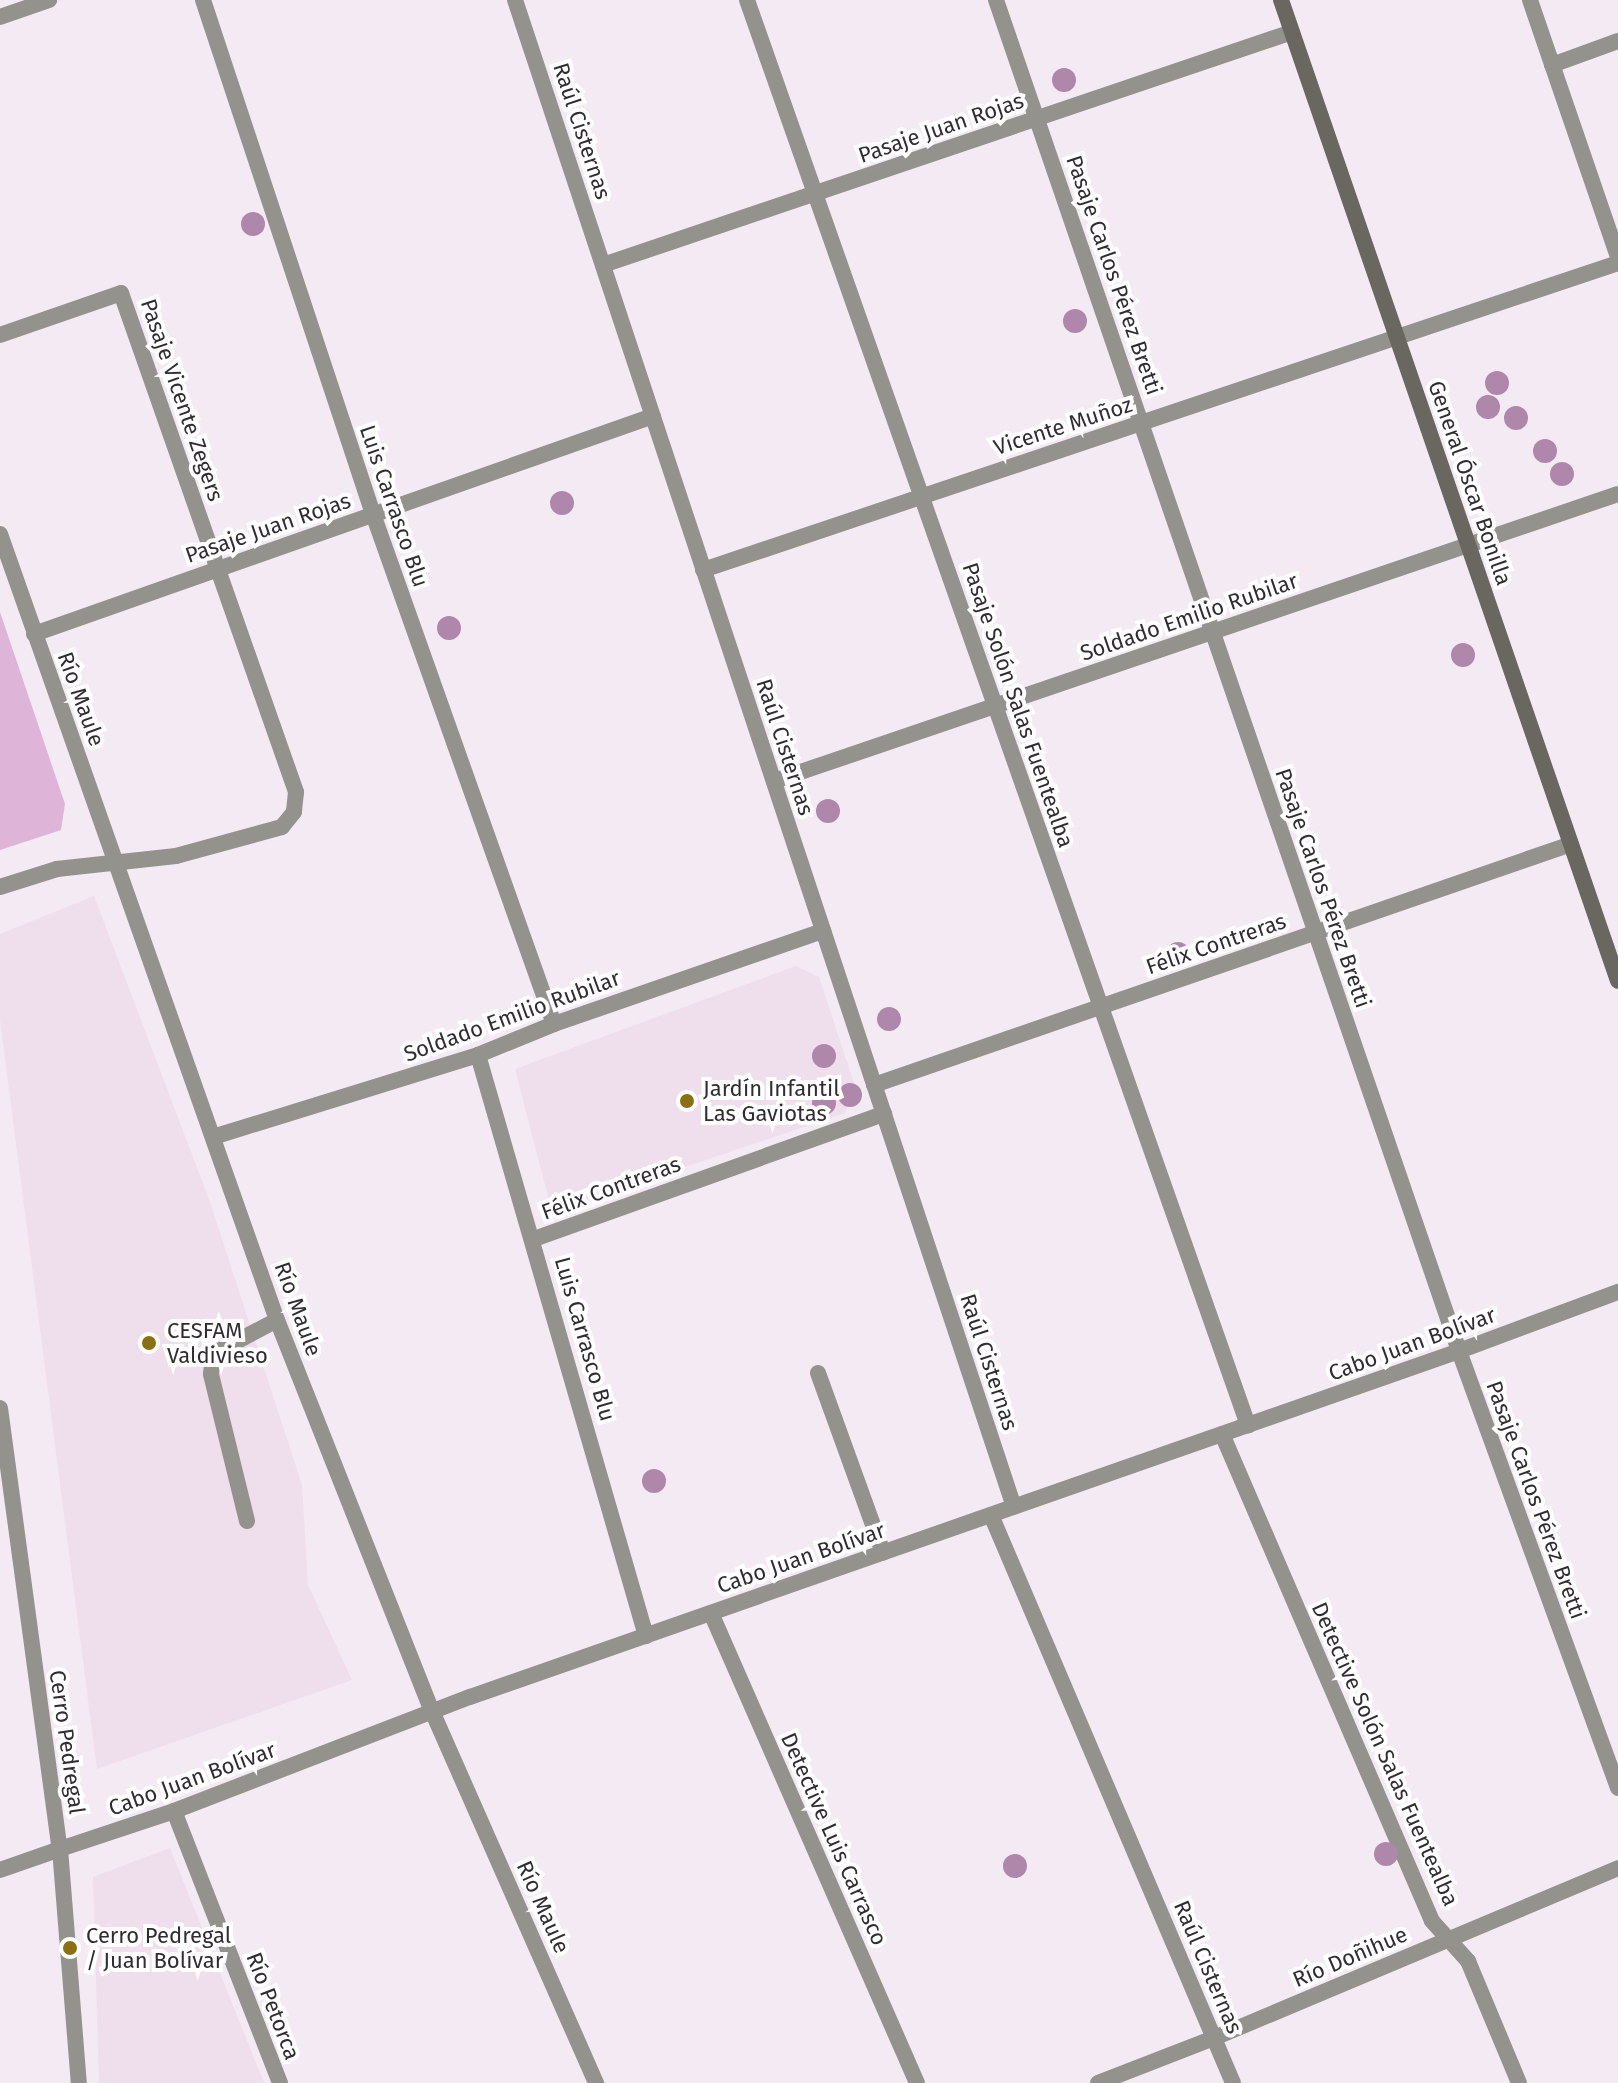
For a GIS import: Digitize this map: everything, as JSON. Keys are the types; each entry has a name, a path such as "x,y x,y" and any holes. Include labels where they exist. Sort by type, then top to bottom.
{"main road":[{"name":"General Óscar Bonilla","path":"1281,0 1618,981"}],"street":[{"path":"0,17 49,0"},
{"name":"Luis Carrasco Blu","path":"203,0 373,514 554,1024"},
{"name":"Raúl Cisternas","path":"515,0 1014,1507"},
{"name":"Pasaje Solón Salas Fuentealba","path":"747,0 1248,1425"},
{"name":"Pasaje Carlos Pérez Bretti","path":"996,0 1459,1351 1618,1788"},
{"path":"1530,0 1618,257"},
{"name":"Pasaje Juan Rojas","path":"603,265 1292,32"},
{"path":"1552,65 1618,41"},
{"name":"Vicente Muñoz","path":"703,570 1618,263"},
{"name":"Pasaje Vicente Zegers","path":"0,335 121,293 296,792 294,812 282,827 176,856 116,860"},
{"name":"Pasaje Juan Rojas","path":"34,634 653,416"},
{"name":"Soldado Emilio Rubilar","path":"774,781 1618,494"},
{"name":"Río Maule","path":"0,534 277,1320 432,1711 596,2083"},
{"name":"Félix Contreras","path":"874,1085 1571,844"},
{"path":"0,887 57,869 116,860"},
{"name":"Soldado Emilio Rubilar","path":"213,1137 478,1055 554,1024 823,931"},
{"name":"Luis Carrasco Blu","path":"478,1055 534,1239 646,1636"},
{"name":"Félix Contreras","path":"534,1239 884,1114"},
{"name":"Cabo Juan Bolívar","path":"0,1870 174,1811 432,1711 1459,1351 1618,1292"},
{"path":"247,1521 211,1374 213,1354 277,1320"},
{"path":"818,1373 883,1553"},
{"name":"Cerro Pedregal","path":"0,1408 60,1849 79,2083"},
{"name":"Detective Solón Salas Fuentealba","path":"1222,1434 1432,1921 1468,1961 1519,2083"},
{"name":"Raúl Cisternas","path":"991,1515 1233,2083"},
{"name":"Detective Luis Carrasco","path":"711,1613 917,2083"},
{"name":"Río Petorca","path":"174,1811 280,2083"},
{"name":"Río Doñihue","path":"1098,2083 1214,2038 1618,1868"}],"shaded area":[{"path":"0,612 65,804 61,830 0,850"},
{"name":"CESFAM Valdivieso","path":"94,896 210,1202 302,1485 308,1585 352,1680 97,1769 0,1020 0,934"},
{"name":"Jardín Infantil Las Gaviotas","path":"796,966 819,977 856,1089 845,1113 552,1212 515,1069"},
{"path":"170,1848 264,2083 99,2083 93,1877"}],"place":[{"name":"Jardín Infantil Las Gaviotas","path":"687,1101"},
{"name":"CESFAM Valdivieso","path":"149,1343"},
{"name":"Cerro Pedregal / Juan Bolívar","path":"70,1948"}]}
